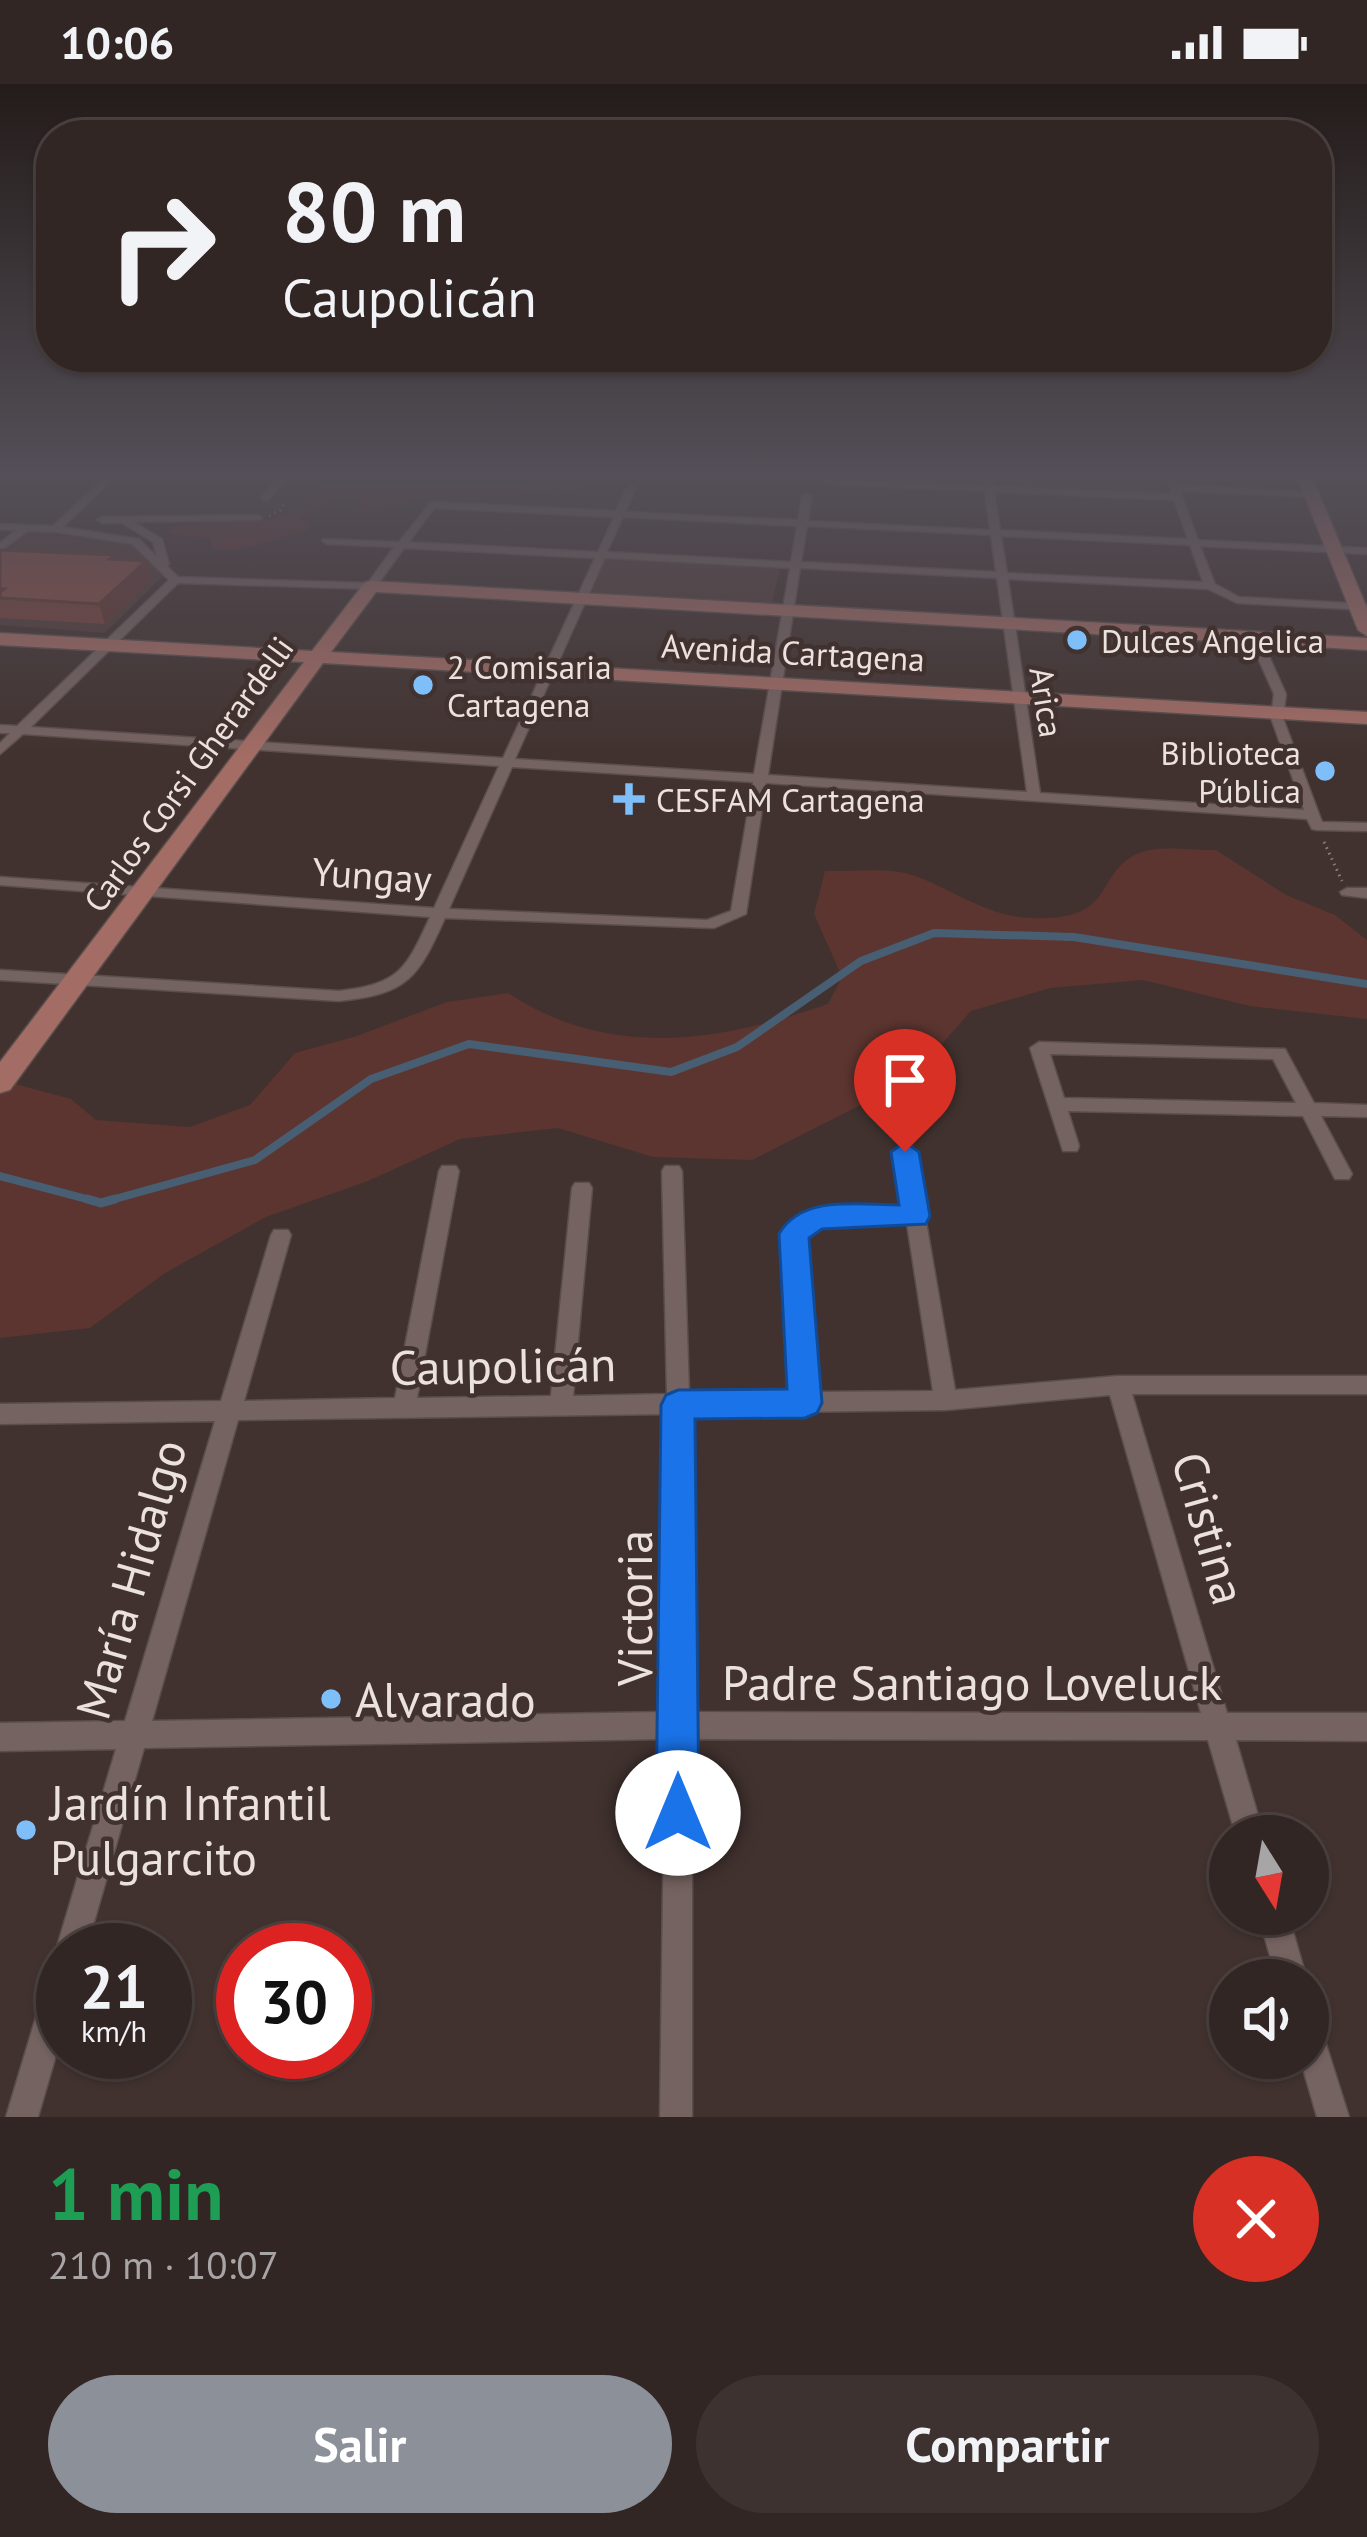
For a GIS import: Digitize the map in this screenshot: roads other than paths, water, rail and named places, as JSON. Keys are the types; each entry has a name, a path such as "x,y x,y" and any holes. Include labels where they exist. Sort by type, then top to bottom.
{"main road":[{"path":"1340,567 1362,607 1367,630"},
{"path":"370,586 1367,644"},
{"name":"Carlos Corsi Gherardelli","path":"0,1083 146,893 370,586"},
{"name":"Avenida Cartagena","path":"0,635 1367,714"}],"street":[{"name":"Carlos Corsi Gherardelli","path":"370,586 384,567"},
{"path":"0,975 339,996 390,985 418,960 594,567"},
{"path":"760,779 796,567"},
{"path":"834,567 1210,586 1238,600 1362,607"},
{"name":"Arica","path":"1000,567 1034,797"},
{"path":"1202,567 1210,586"},
{"path":"163,568 175,580 370,586"},
{"path":"0,750 175,580"},
{"path":"1255,638 1315,821"},
{"path":"0,729 1034,797 1367,827"},
{"name":"Yungay","path":"2,881 439,914 709,925 738,914 760,779"},
{"path":"1347,892 1367,893"},
{"path":"1070,1146 1040,1048 1279,1052 1342,1174"},
{"path":"1058,1104 1367,1111"},
{"path":"905,1152 946,1400"},
{"path":"404,1408 449,1171"},
{"name":"Victoria","path":"672,1171 678,1405 676,2117"},
{"path":"561,1406 581,1188"},
{"path":"805,1403 794,1234 815,1217 915,1216"},
{"name":"María Hidalgo","path":"79,1923 281,1235"},
{"name":"Caupolicán","path":"0,1414 805,1403 946,1400 1118,1385 1367,1385"},
{"name":"Cristina","path":"1118,1385 1244,1815"},
{"name":"Padre Santiago Loveluck","path":"0,1737 678,1726 1367,1727"},
{"path":"22,2117 36,2069"},
{"path":"1322,2079 1333,2117"}],"waterway":[{"path":"104,1202 255,1160 371,1079 469,1044 671,1072 737,1047 861,961 934,933 1074,937 1367,984"},
{"path":"0,1176 91,1200"},
{"path":"87,1199 91,1200"},
{"path":"91,1200 115,1199"},
{"path":"91,1200 98,1202"}],"place":[{"name":"Dulces Angelica","path":"1077,640"},
{"name":"2 Comisaria Cartagena","path":"423,685"},
{"name":"Biblioteca Pública","path":"1325,771"},
{"name":"CESFAM Cartagena","path":"629,799"},
{"name":"Alvarado","path":"331,1699"},
{"name":"Jardín Infantil Pulgarcito","path":"26,1830"}]}
